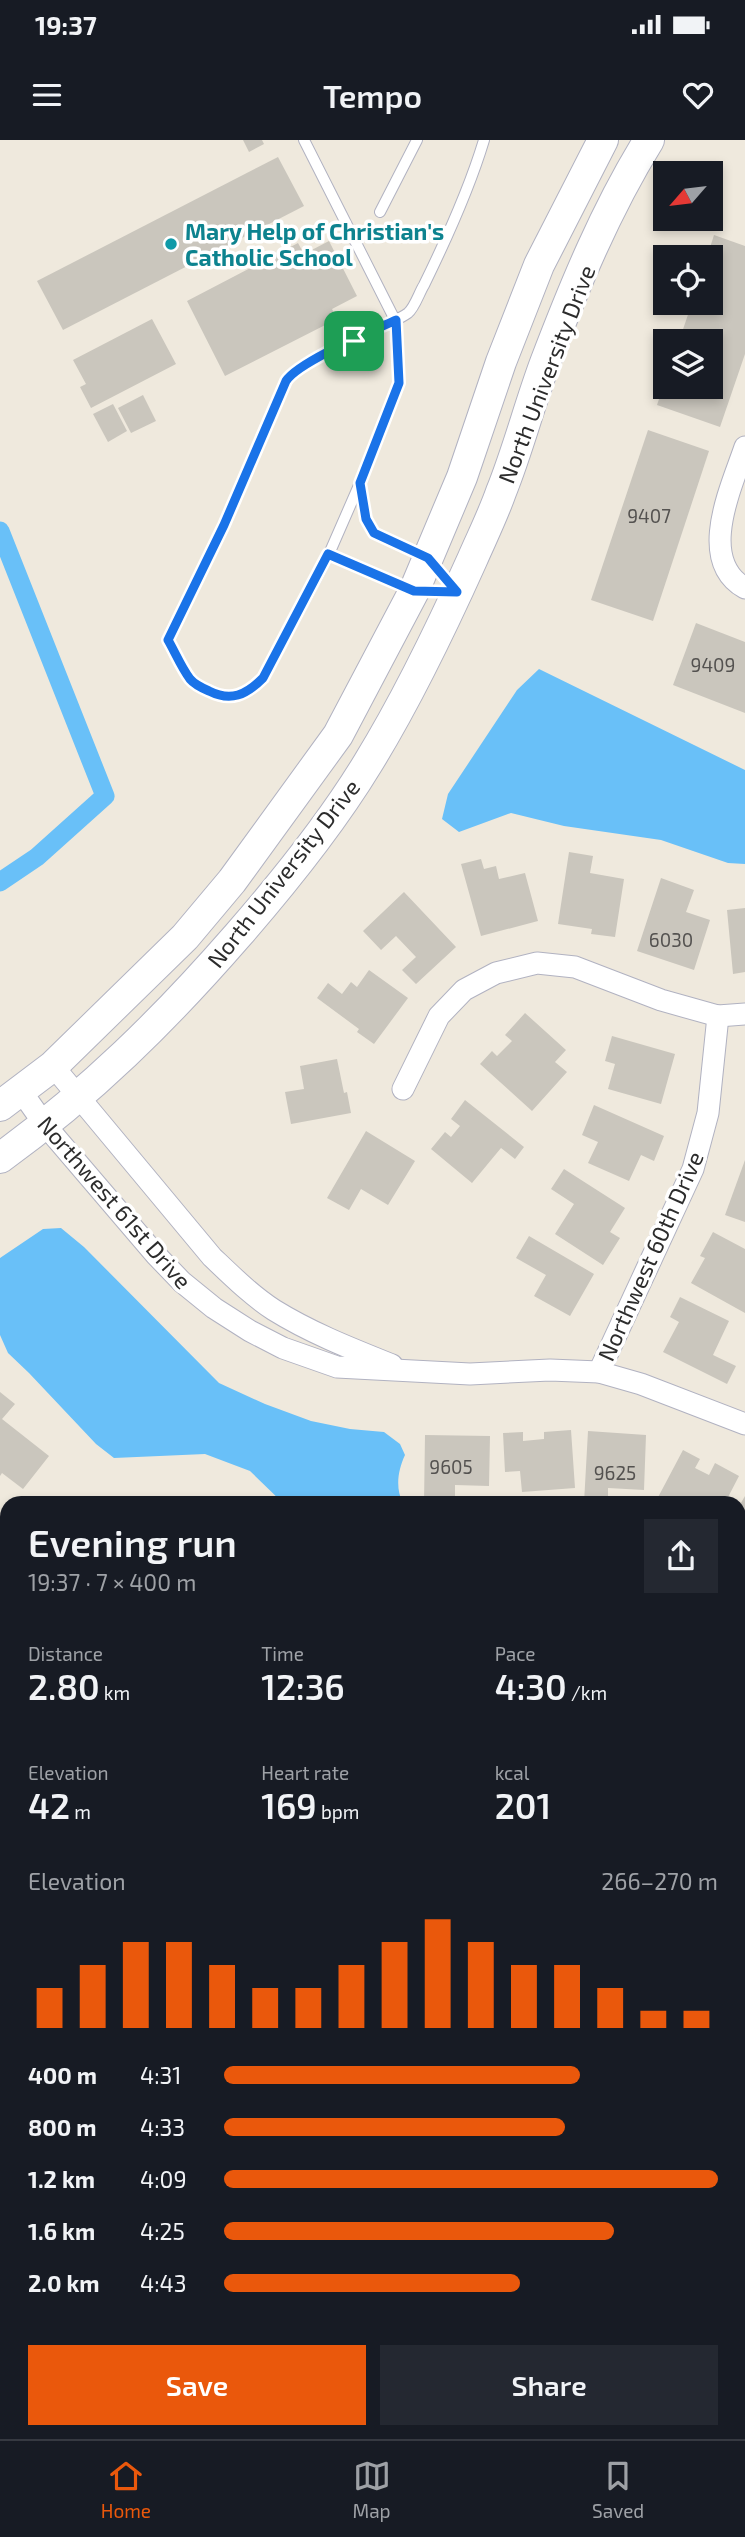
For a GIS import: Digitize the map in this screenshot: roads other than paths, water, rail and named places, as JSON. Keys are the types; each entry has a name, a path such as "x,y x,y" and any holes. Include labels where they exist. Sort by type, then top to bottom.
{"main road":[{"name":"North University Drive","path":"10,1099 52,1066 150,974 185,937 232,881 338,735 414,591 462,477 501,362 539,265 603,140"},
{"name":"North University Drive","path":"0,1158 78,1098 181,1000 265,904 367,765 417,676 457,592 501,492 545,364 590,257 631,170 649,140"}],"street":[{"path":"745,447 721,516 720,547 726,569 745,588"},
{"path":"402,1088 439,1016 464,990 496,973 537,964 575,967 662,1000 718,1016 745,1013"},
{"name":"Northwest 60th Drive","path":"599,1371 693,1169 708,1113 718,1016"},
{"name":"Northwest 61st Drive","path":"52,1066 212,1257 242,1285 274,1310 338,1344 410,1372"},
{"name":"Northwest 61st Drive","path":"10,1099 46,1125 182,1282 214,1308 283,1348 337,1367 470,1374 550,1370 599,1371 745,1424"}],"lane":[{"path":"304,140 396,320 399,383 360,483 328,554 263,678 248,692 234,697 216,695 199,687 191,679 168,640 224,525 286,381 289,375 316,359 396,320 411,311 448,236 484,140"},
{"path":"380,212 417,140"},
{"path":"360,483 366,519 374,533 428,558 457,592"},
{"path":"328,554 414,591 457,592"}],"water":[{"path":"539,669 745,770 745,864 728,863 661,840 564,826 511,813 459,832 442,819 448,794 517,690"},
{"path":"61,1228 84,1247 219,1383 311,1421 384,1432 400,1444 405,1455 398,1479 401,1496 276,1496 250,1471 205,1454 114,1458 96,1444 8,1353 0,1335 0,1258 43,1229"}],"waterway":[{"path":"0,531 105,796 37,857 0,882"}],"place":[{"name":"Mary Help of Christian's Catholic School","path":"171,244"}]}
